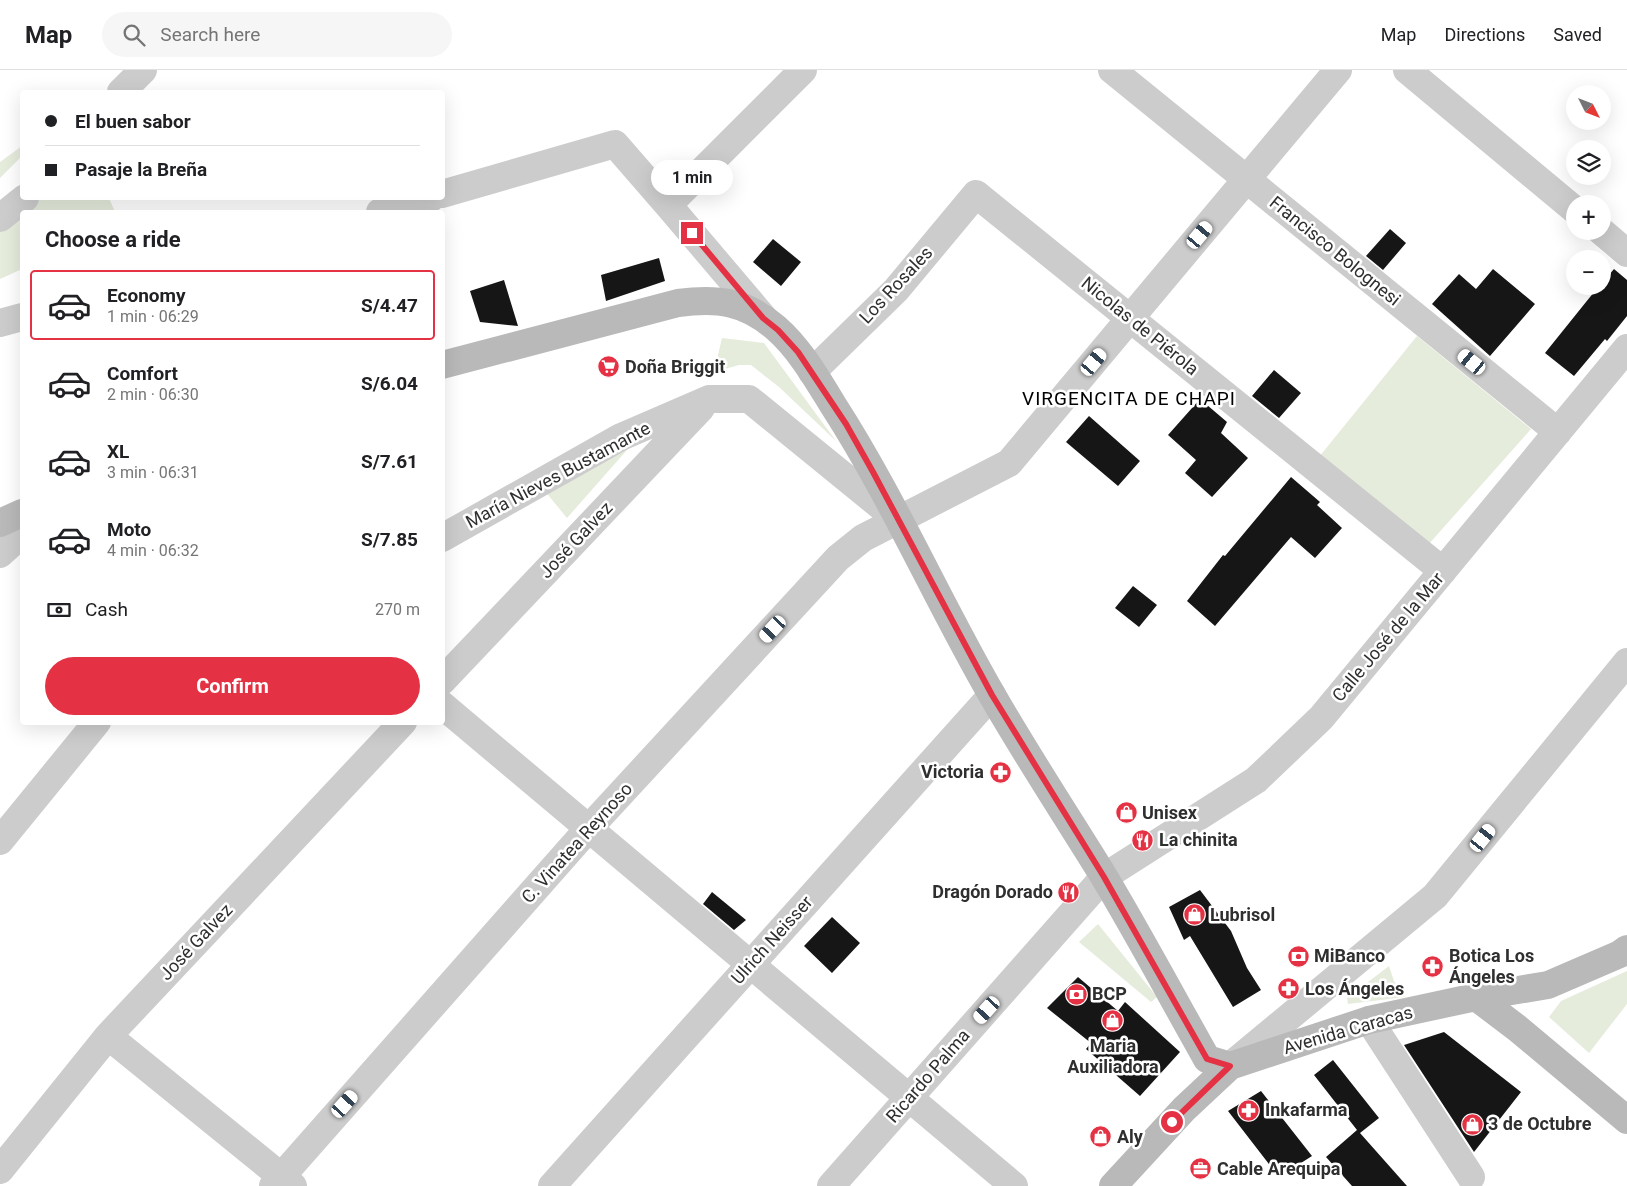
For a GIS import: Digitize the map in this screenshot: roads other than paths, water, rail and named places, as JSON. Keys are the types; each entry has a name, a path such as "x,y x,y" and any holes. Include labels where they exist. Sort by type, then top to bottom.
{"street":[{"path":"123,90 143,70"},
{"path":"668,205 803,70"},
{"name":"Francisco Bolognesi","path":"1112,70 1558,432"},
{"name":"C. Vinatea Reynoso","path":"282,1183 589,828 838,558 863,538 1010,463 1338,70"},
{"path":"1408,70 1566,202"},
{"path":"445,193 615,144 763,318"},
{"name":"Nicolas de Piérola","path":"976,194 1443,571"},
{"name":"Los Rosales","path":"812,372 896,290 976,194"},
{"path":"0,218 22,200"},
{"path":"387,210 424,200"},
{"path":"1611,239 1627,253"},
{"path":"445,364 678,303 704,300 725,302 745,308 763,318 778,330 798,352 846,424 992,695 1104,877 1207,1059 1230,1066 1435,896 1627,662"},
{"path":"0,323 20,318"},
{"name":"Calle José de la Mar","path":"1104,877 1256,780 1321,718 1627,348"},
{"name":"María Nieves Bustamante","path":"445,536 620,437 709,399 749,399 899,521"},
{"name":"José Galvez","path":"445,677 709,399"},
{"path":"0,523 20,514"},
{"path":"0,554 20,536"},
{"name":"Ulrich Neisser","path":"552,1186 992,695"},
{"path":"445,708 1014,1186"},
{"path":"0,841 95,725"},
{"name":"José Galvez","path":"0,1170 108,1036 399,725"},
{"name":"Ricardo Palma","path":"831,1186 1104,877"},
{"name":"Avenida Caracas","path":"1113,1186 1184,1109 1230,1066 1369,1020 1476,997 1548,985 1620,954 1627,949"},
{"path":"1476,997 1517,1028 1627,1120"},
{"path":"1369,1020 1471,1177"},
{"path":"108,1036 282,1183"}],"place":[{"name":"Doña Briggit","path":"609,367"},
{"name":"Victoria","path":"1000,772"},
{"name":"Unisex","path":"1126,813"},
{"name":"La chinita","path":"1143,840"},
{"name":"Dragón Dorado","path":"1069,892"},
{"name":"Lubrisol","path":"1194,915"},
{"name":"MiBanco","path":"1298,956"},
{"name":"Botica Los Ángeles","path":"1433,966"},
{"name":"Los Ángeles","path":"1289,989"},
{"name":"BCP","path":"1076,994"},
{"name":"Maria Auxiliadora","path":"1113,1021"},
{"name":"Inkafarma","path":"1249,1110"},
{"name":"3 de Octubre","path":"1472,1124"},
{"name":"Aly","path":"1101,1137"},
{"name":"Cable Arequipa","path":"1201,1169"}],"district":[{"name":"VIRGENCITA DE CHAPI","path":"1129,398"}]}
